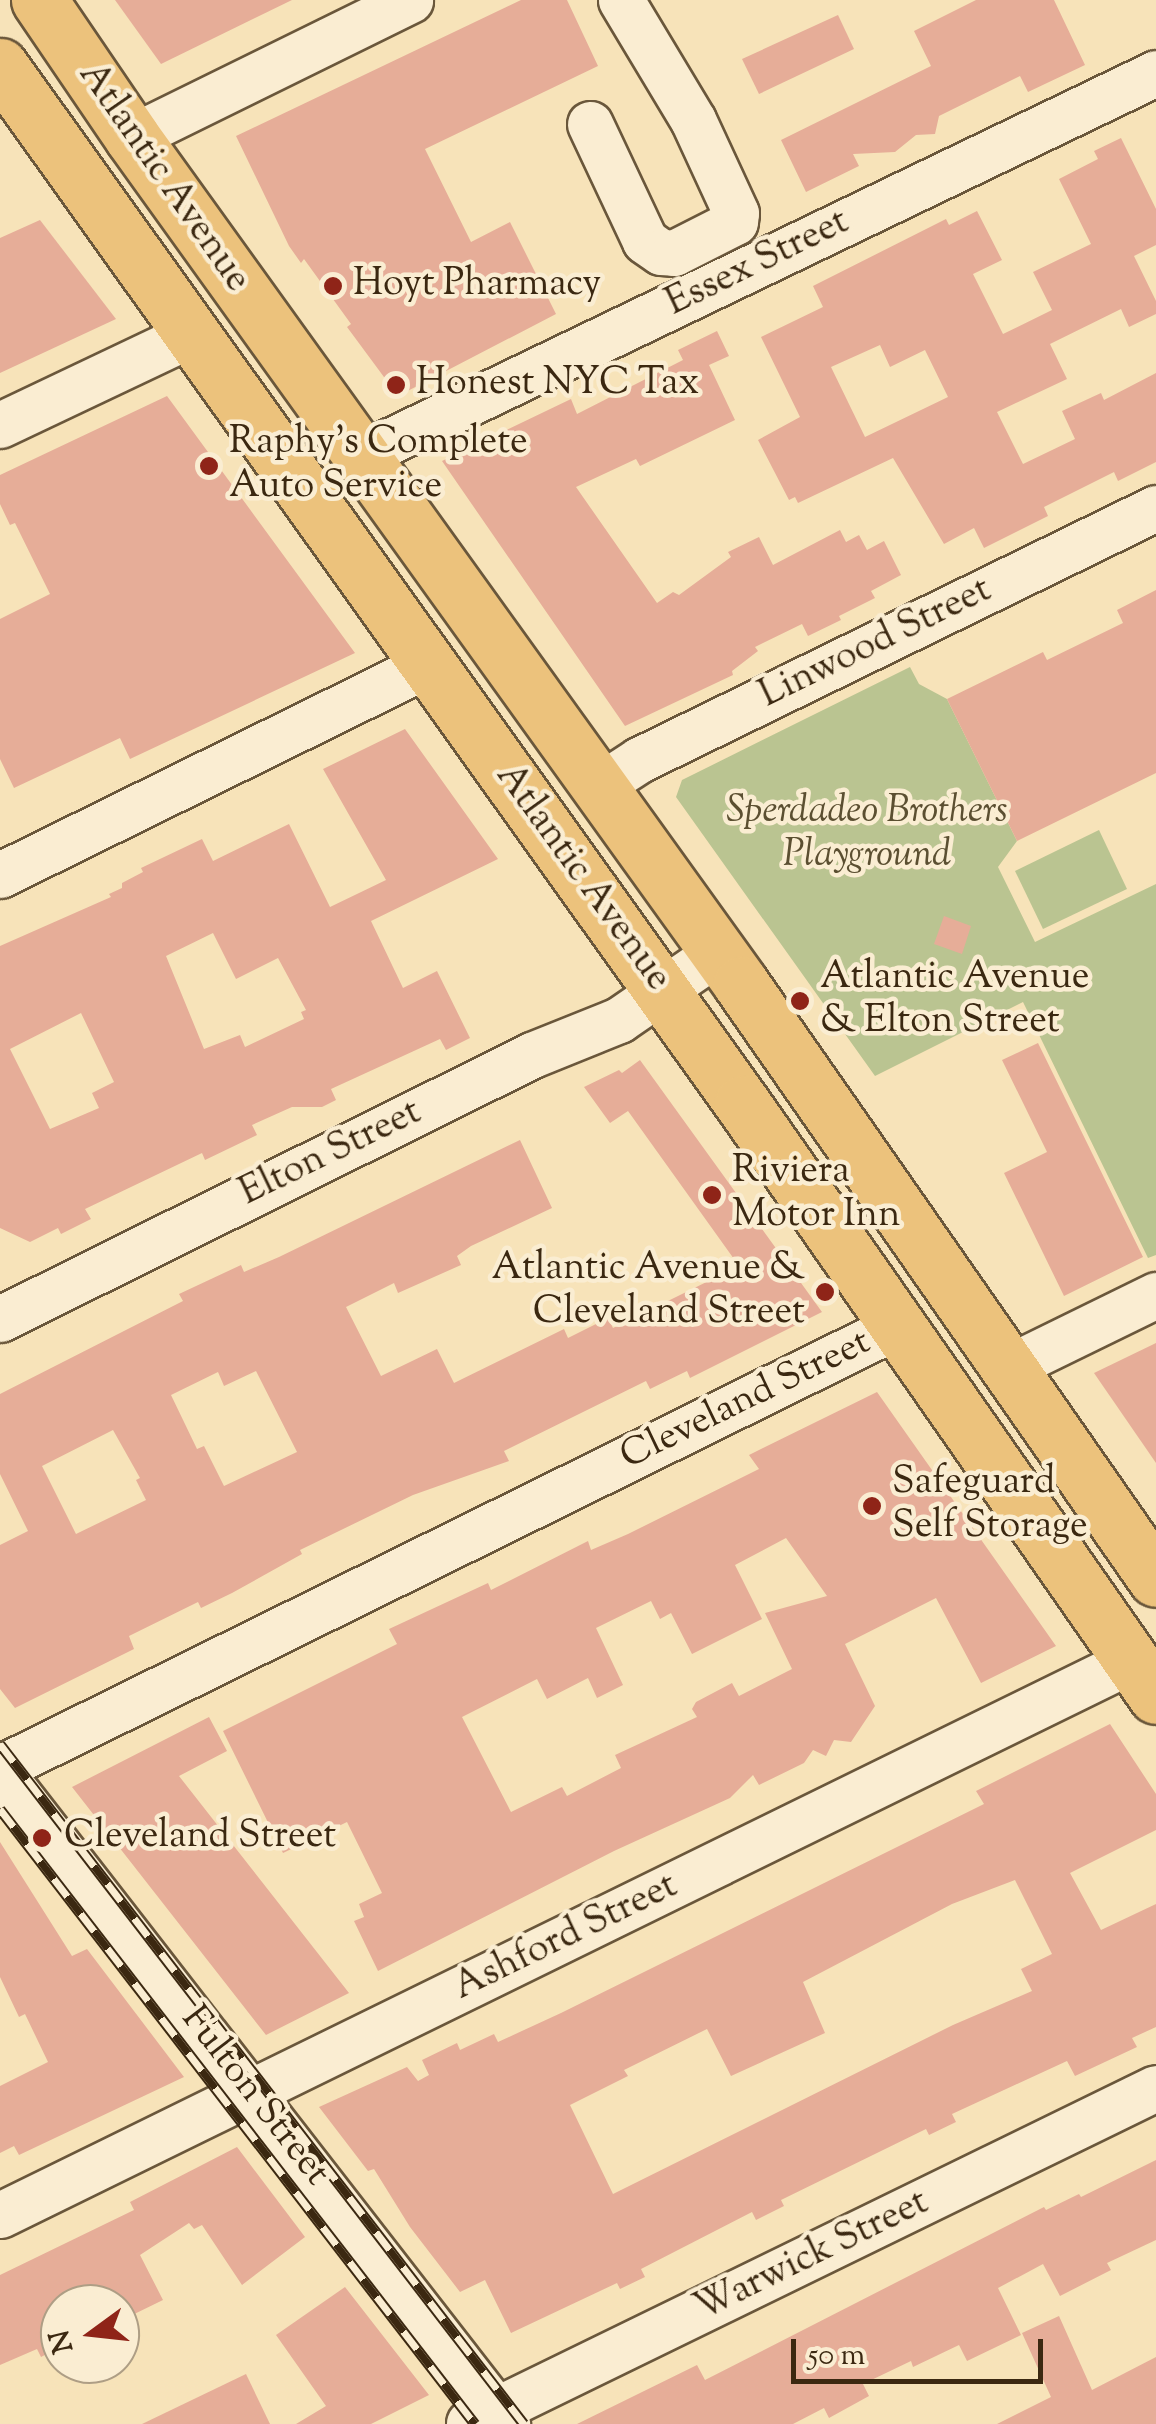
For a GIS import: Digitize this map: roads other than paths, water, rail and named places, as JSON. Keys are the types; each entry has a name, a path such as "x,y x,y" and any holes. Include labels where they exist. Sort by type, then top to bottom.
{"main road":[{"name":"Atlantic Avenue","path":"39,0 132,137 718,952 1156,1579"},
{"name":"Atlantic Avenue","path":"0,66 900,1325 1144,1678"}],"street":[{"path":"132,137 410,0"},
{"path":"590,124 644,241 661,252 674,253 735,222 736,213 694,120 621,0"},
{"name":"Essex Street","path":"361,455 1156,73"},
{"path":"0,425 192,334"},
{"name":"Linwood Street","path":"599,786 639,760 1156,508"},
{"path":"0,875 428,664"},
{"name":"Elton Street","path":"0,1319 532,1055 620,1020 718,952"},
{"path":"1009,1367 1156,1295"},
{"name":"Cleveland Street","path":"0,1770 900,1325"},
{"name":"Ashford Street","path":"0,2215 250,2093 1144,1678"},
{"name":"Fulton Street","path":"0,1770 250,2093 490,2420"},
{"name":"Warwick Street","path":"490,2420 1156,2088"}],"railway":[{"path":"0,1744 524,2424"},
{"path":"0,1809 475,2424"}],"place":[{"name":"Hoyt Pharmacy","path":"333,286"},
{"name":"Honest NYC Tax","path":"396,385"},
{"name":"Raphy's Complete Auto Service","path":"209,466"},
{"name":"Atlantic Avenue & Elton Street","path":"800,1001"},
{"name":"Riviera Motor Inn","path":"712,1195"},
{"name":"Atlantic Avenue & Cleveland Street","path":"825,1292"},
{"name":"Safeguard Self Storage","path":"872,1506"},
{"name":"Cleveland Street","path":"42,1838"}],"park label":[{"name":"Sperdadeo Brothers Playground","path":"867,834"}]}
